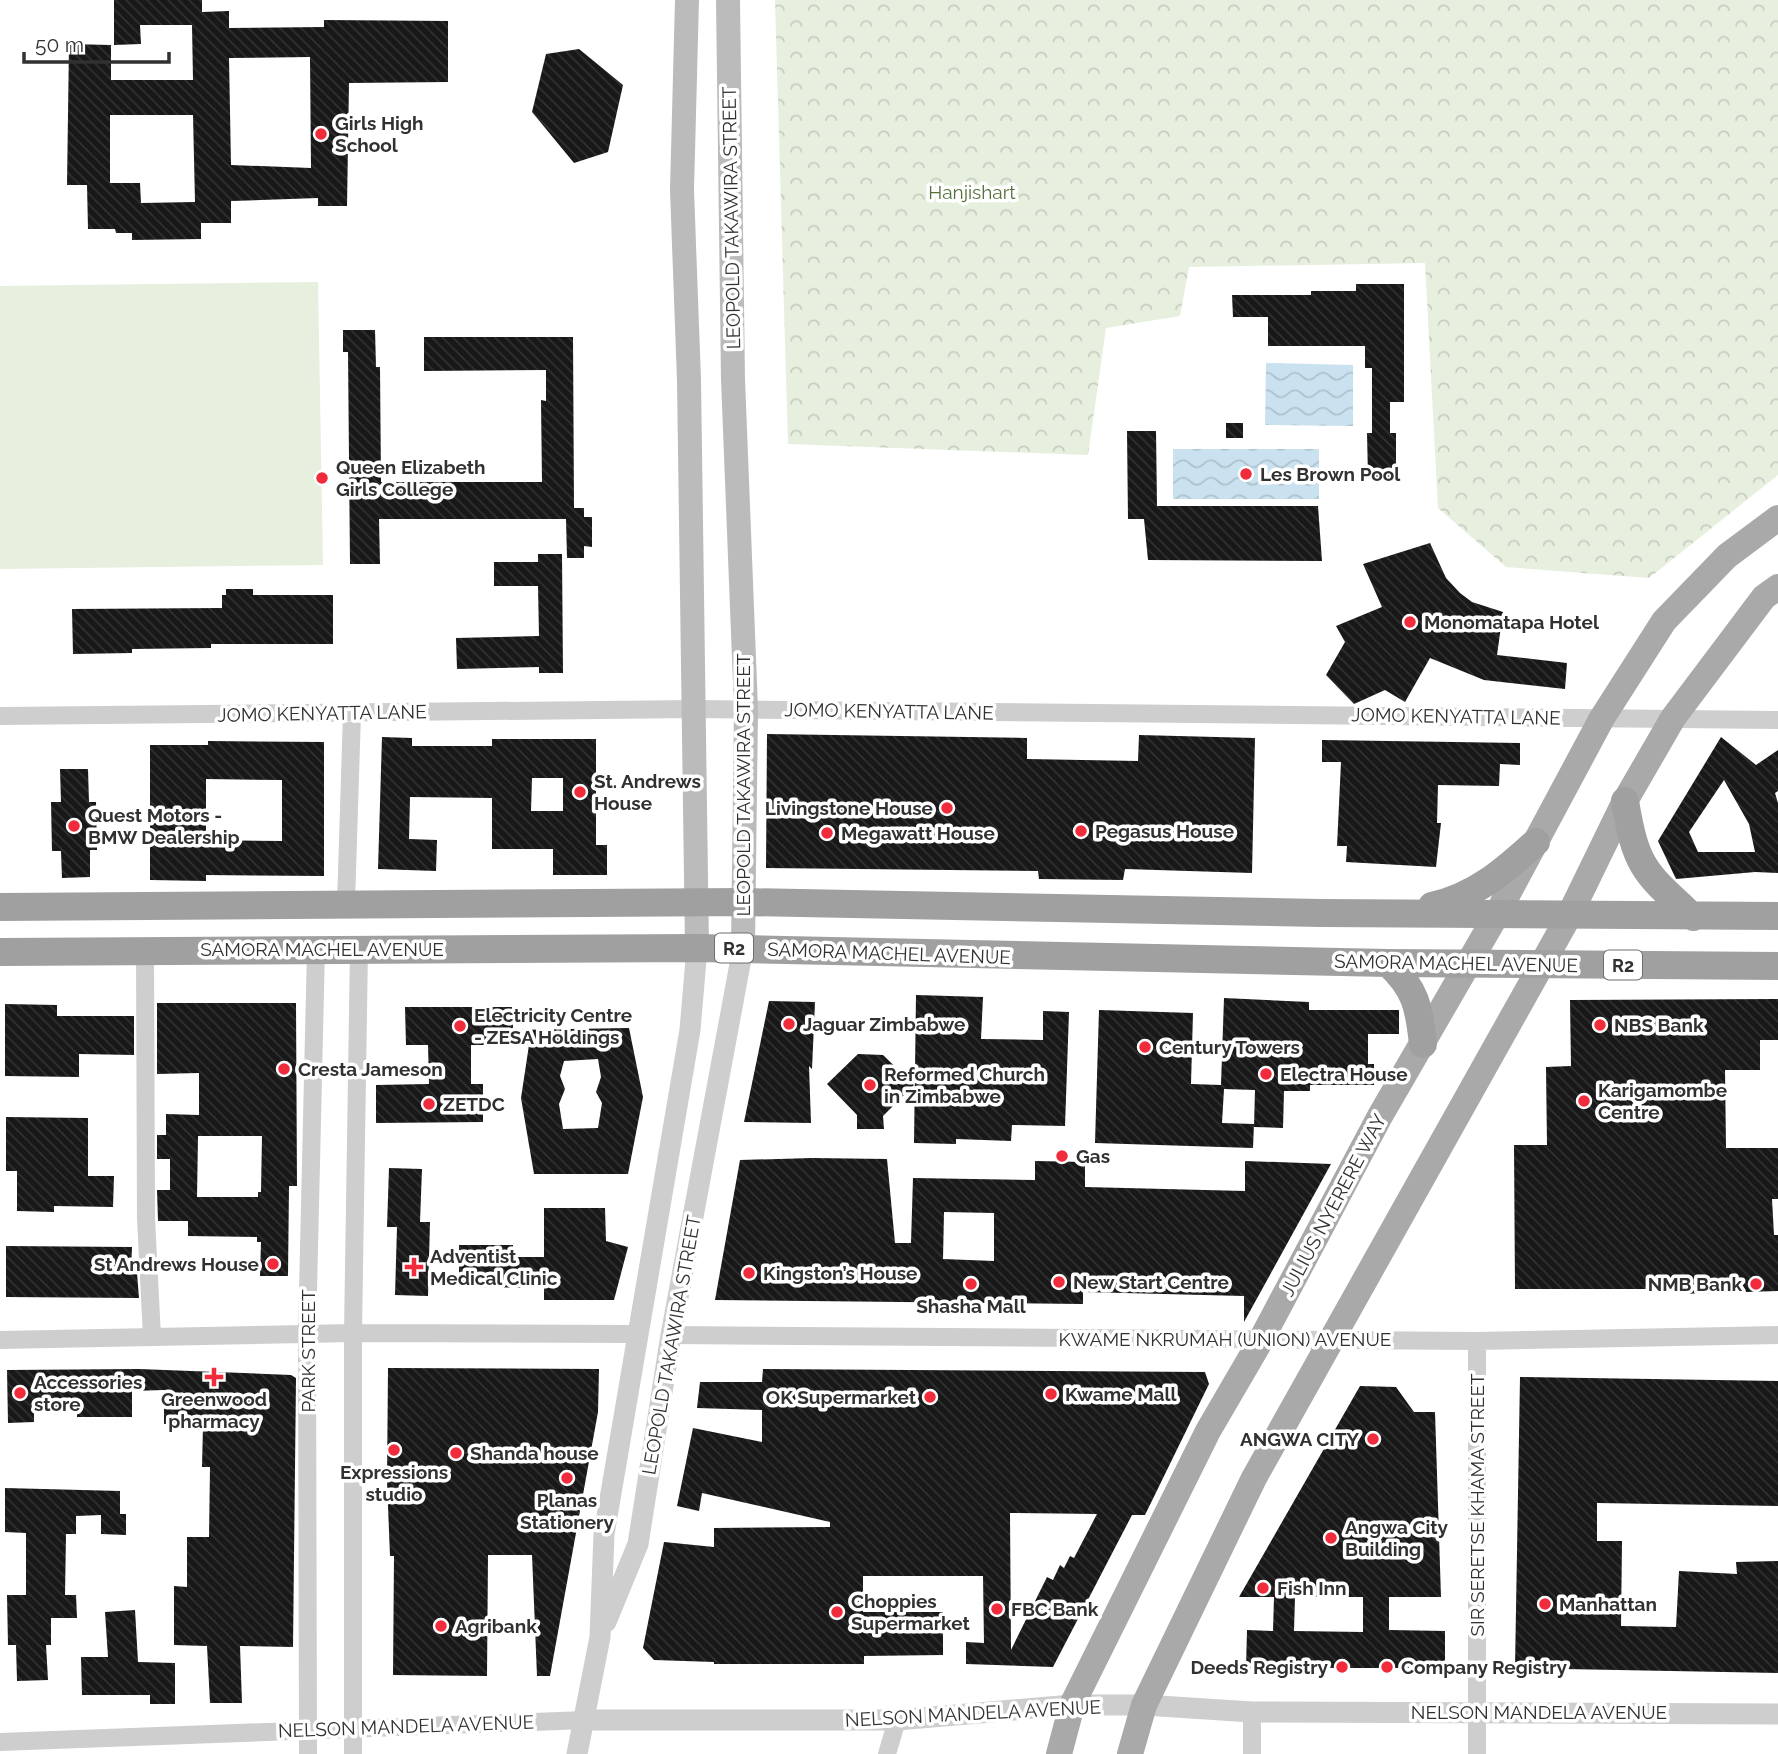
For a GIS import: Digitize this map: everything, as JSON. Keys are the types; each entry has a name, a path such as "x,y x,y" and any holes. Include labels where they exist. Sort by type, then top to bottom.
{"highway":[{"path":"1625,802 1632,842 1646,874 1693,917"},
{"path":"1402,913 1451,902 1488,884 1536,842"},
{"path":"0,907 744,902 1569,916 1778,916"},
{"name":"SAMORA MACHEL AVENUE","path":"0,953 316,948 743,948 1388,963 1778,967"},
{"path":"1388,963 1408,982 1420,1012 1423,1044"}],"main road":[{"name":"LEOPOLD TAKAWIRA STREET","path":"687,0 682,190 695,709 697,948"},
{"name":"LEOPOLD TAKAWIRA STREET","path":"728,0 733,379 746,709 743,948"},
{"name":"JULIUS NYERERE WAY","path":"1059,1754 1072,1705 1208,1431 1261,1340 1380,1116 1497,914 1602,718 1664,621 1727,556 1778,518"},
{"path":"1130,1754 1144,1705 1254,1478 1569,916 1625,802 1673,718 1764,597 1778,587"}],"street":[{"name":"JOMO KENYATTA LANE","path":"0,716 746,709 1778,720"},
{"path":"346,904 352,713"},
{"name":"PARK STREET","path":"308,1754 307,1334 316,948"},
{"path":"353,1754 353,1333 359,948"},
{"name":"LEOPOLD TAKAWIRA STREET","path":"577,1754 600,1637 604,1534 690,1030 697,948"},
{"name":"LEOPOLD TAKAWIRA STREET","path":"600,1637 638,1544 671,1335 743,948"},
{"path":"145,951 146,1218 152,1337"},
{"path":"0,1340 353,1333 636,1334"},
{"name":"KWAME NKRUMAH (UNION) AVENUE","path":"671,1335 1477,1341 1778,1335"},
{"name":"SIR SERETSE KHAMA STREET","path":"1477,1341 1477,1754"},
{"name":"NELSON MANDELA AVENUE","path":"0,1741 585,1720 897,1720 1072,1705 1144,1705 1252,1712 1778,1714"},
{"path":"1252,1712 1252,1754"},
{"path":"887,1754 897,1720"}],"green space":[{"name":"Hanjishart","path":"775,0 1778,0 1778,475 1649,578 1506,567 1438,508 1425,263 1189,267 1180,316 1106,328 1088,455 788,444"},
{"path":"318,282 323,565 0,569 0,286"}],"water":[{"name":"Les Brown Pool","path":"1266,363 1353,365 1353,426 1265,425"},
{"name":"Les Brown Pool","path":"1173,449 1319,449 1319,499 1173,499"}],"building":[{"path":"114,0 202,0 202,12 229,11 229,28 324,27 324,20 448,21 448,82 349,83 347,206 318,206 318,198 231,201 231,223 201,223 201,239 132,240 132,233 116,233 115,229 88,229 87,185 67,185 69,44 111,45 111,80 193,80 192,25 140,25 141,44 114,45","holes":["310,57 311,168 231,165 229,58","110,115 193,115 195,202 141,203 140,183 110,183"]},
{"path":"579,49 623,85 608,152 574,163 532,112 546,54"},
{"path":"1356,284 1404,284 1404,402 1390,402 1390,433 1396,433 1396,477 1368,477 1367,433 1372,433 1372,368 1365,368 1365,346 1268,346 1268,317 1233,317 1232,295 1311,295 1311,291 1356,291"},
{"path":"343,330 375,330 376,367 380,367 381,482 542,482 541,400 546,401 546,370 424,371 424,337 573,337 574,508 584,508 584,517 592,517 592,547 584,546 584,558 567,558 566,519 379,519 380,564 350,564 348,352 343,352"},
{"path":"1226,423 1243,423 1243,438 1226,438"},
{"path":"1127,431 1156,431 1157,506 1318,506 1322,561 1148,560 1144,519 1128,519"},
{"path":"1430,543 1446,578 1460,593 1472,602 1503,612 1497,655 1567,663 1565,689 1484,680 1430,658 1405,702 1385,690 1354,704 1326,675 1345,642 1336,626 1382,607 1363,564"},
{"path":"538,554 562,554 563,673 539,673 539,667 457,669 456,638 539,636 538,586 494,586 494,562 538,562"},
{"path":"226,589 253,589 253,595 333,595 333,644 211,644 211,648 132,649 132,653 73,654 72,609 222,608 222,595 226,595"},
{"path":"767,734 1027,738 1027,759 1138,761 1139,735 1255,738 1252,873 1125,869 1123,880 1039,879 1038,871 766,868"},
{"path":"382,737 412,738 412,746 492,746 492,739 596,739 596,845 607,845 607,875 553,875 553,849 492,849 492,798 410,797 409,839 437,840 436,871 378,869","holes":["532,778 563,778 563,811 531,811"]},
{"path":"1721,737 1756,765 1778,750 1778,791 1775,793 1778,803 1778,873 1755,872 1676,879 1658,841","holes":["1724,780 1749,824 1755,852 1698,852 1689,832"]},
{"path":"1322,740 1520,743 1520,765 1500,764 1499,786 1438,785 1437,823 1441,823 1436,867 1346,862 1347,846 1337,846 1341,762 1322,762"},
{"path":"208,741 324,742 324,876 206,875 206,881 150,880 150,745 208,745","holes":["206,779 282,780 282,841 206,840"]},
{"name":"Quest Motors - BMW Dealership","path":"60,769 88,769 89,802 96,802 97,850 90,850 90,877 62,878 61,851 52,851 51,802 61,802"},
{"path":"916,995 983,997 981,1039 1043,1040 1043,1011 1069,1012 1065,1126 1012,1125 1011,1141 956,1139 956,1144 914,1143"},
{"path":"1224,998 1309,1002 1309,1010 1399,1010 1399,1034 1368,1034 1368,1064 1374,1064 1374,1085 1310,1085 1310,1091 1284,1091 1283,1128 1254,1127 1255,1090 1224,1089 1222,1123 1254,1124 1253,1148 1095,1143 1099,1010 1193,1013 1191,1084 1221,1085"},
{"path":"1778,999 1778,1040 1760,1040 1760,1070 1725,1070 1726,1148 1778,1148 1778,1199 1772,1199 1774,1235 1778,1235 1778,1291 1680,1294 1680,1289 1515,1289 1514,1145 1547,1145 1546,1067 1571,1066 1570,1000"},
{"path":"769,1001 815,1002 812,1069 809,1066 811,1123 744,1122"},
{"path":"157,1003 296,1003 297,1186 289,1186 288,1276 260,1276 261,1242 257,1242 257,1237 188,1236 188,1221 158,1221 157,1190 170,1190 170,1159 157,1159 157,1135 166,1135 166,1114 199,1115 199,1073 157,1074","holes":["198,1136 262,1136 261,1192 258,1192 258,1197 197,1197"]},
{"path":"5,1004 57,1005 57,1016 134,1016 134,1055 79,1054 79,1077 5,1076"},
{"path":"405,1007 513,1007 513,1030 629,1028 643,1097 628,1174 534,1174 521,1098 529,1045 471,1045 471,1084 483,1084 483,1122 376,1123 376,1085 429,1084 428,1045 406,1045","holes":["598,1059 601,1077 596,1092 602,1103 598,1128 563,1129 559,1104 565,1089 560,1076 564,1061"]},
{"name":"Reformed Church in Zimbabwe","path":"858,1054 883,1055 914,1085 883,1116 884,1129 857,1129 857,1115 827,1084"},
{"path":"6,1117 88,1118 88,1176 114,1176 113,1207 54,1206 54,1212 17,1211 17,1171 6,1171"},
{"path":"887,1159 895,1243 911,1243 913,1178 1035,1180 1035,1161 1085,1162 1085,1187 1245,1191 1245,1161 1331,1164 1244,1322 1244,1296 1083,1292 1083,1304 715,1300 740,1160","holes":["944,1212 994,1213 994,1261 943,1259"]},
{"path":"389,1168 422,1169 420,1222 430,1222 428,1296 395,1295 397,1227 387,1227"},
{"path":"544,1208 605,1208 606,1241 628,1247 614,1300 544,1300 544,1288 459,1287 459,1245 513,1245 513,1257 544,1257"},
{"path":"6,1246 132,1247 131,1273 137,1273 139,1298 6,1297"},
{"path":"388,1368 599,1369 598,1412 550,1676 537,1676 532,1555 488,1555 487,1676 393,1675 394,1556 390,1556 387,1481"},
{"path":"139,1369 291,1375 296,1378 293,1647 240,1646 242,1703 210,1703 207,1646 174,1645 174,1586 187,1587 187,1537 209,1537 210,1467 202,1467 203,1425 164,1424 164,1390 132,1391 132,1417 77,1417 77,1410 34,1410 34,1422 8,1423 7,1370"},
{"path":"763,1369 1205,1372 1209,1384 1145,1515 1132,1515 1053,1667 966,1664 966,1642 984,1643 983,1576 863,1576 863,1612 943,1612 943,1655 864,1656 864,1664 714,1664 654,1660 643,1648 664,1542 714,1547 714,1528 830,1527 830,1522 702,1493 699,1511 677,1506 693,1428 762,1442 762,1410 697,1408 700,1382 762,1382","holes":["1010,1513 1097,1514 1074,1558 1070,1556 1064,1568 1060,1565 1053,1580 1047,1577 1011,1650"]},
{"path":"1520,1377 1778,1381 1778,1506 1597,1503 1597,1541 1622,1541 1621,1626 1676,1627 1679,1571 1737,1574 1736,1562 1778,1561 1778,1673 1515,1668"},
{"path":"1360,1386 1396,1387 1414,1412 1435,1412 1441,1597 1389,1597 1389,1630 1445,1631 1445,1668 1246,1668 1247,1630 1273,1631 1274,1597 1239,1597","holes":["1295,1597 1363,1597 1363,1632 1294,1631"]},
{"path":"5,1488 120,1491 120,1514 126,1514 126,1535 101,1534 101,1515 76,1516 76,1534 66,1534 65,1595 76,1595 77,1618 51,1618 51,1645 46,1645 48,1680 17,1681 16,1645 8,1645 7,1595 26,1595 26,1533 5,1532"},
{"path":"135,1610 138,1662 175,1663 175,1704 150,1704 150,1695 82,1695 81,1657 108,1657 105,1612"}],"place":[{"name":"Girls High School","path":"321,134"},
{"name":"Les Brown Pool","path":"1246,474"},
{"name":"Queen Elizabeth Girls College","path":"322,478"},
{"name":"Monomatapa Hotel","path":"1410,622"},
{"name":"St. Andrews House","path":"580,792"},
{"name":"Livingstone House","path":"947,808"},
{"name":"Quest Motors - BMW Dealership","path":"74,826"},
{"name":"Pegasus House","path":"1081,831"},
{"name":"Megawatt House","path":"827,833"},
{"name":"Jaguar Zimbabwe","path":"789,1024"},
{"name":"NBS Bank","path":"1600,1025"},
{"name":"Electricity Centre - ZESA Holdings","path":"460,1026"},
{"name":"Century Towers","path":"1145,1047"},
{"name":"Cresta Jameson","path":"284,1069"},
{"name":"Electra House","path":"1266,1074"},
{"name":"Reformed Church in Zimbabwe","path":"870,1085"},
{"name":"Karigamombe Centre","path":"1584,1101"},
{"name":"ZETDC","path":"429,1104"},
{"name":"Gas","path":"1062,1156"},
{"name":"St Andrews House","path":"273,1264"},
{"name":"Adventist Medical Clinic","path":"414,1267"},
{"name":"Kingston’s House","path":"749,1273"},
{"name":"New Start Centre","path":"1059,1282"},
{"name":"Shasha Mall","path":"971,1284"},
{"name":"NMB Bank","path":"1756,1284"},
{"name":"Greenwood pharmacy","path":"214,1377"},
{"name":"Accessories store","path":"20,1393"},
{"name":"Kwame Mall","path":"1051,1394"},
{"name":"OK Supermarket","path":"930,1397"},
{"name":"ANGWA CITY","path":"1373,1439"},
{"name":"Expressions studio","path":"394,1450"},
{"name":"Shanda house","path":"456,1453"},
{"name":"Planas Stationery","path":"567,1478"},
{"name":"Angwa City Building","path":"1331,1538"},
{"name":"Fish Inn","path":"1263,1588"},
{"name":"Manhattan","path":"1545,1604"},
{"name":"FBC Bank","path":"997,1609"},
{"name":"Choppies Supermarket","path":"837,1612"},
{"name":"Agribank","path":"441,1626"},
{"name":"Deeds Registry","path":"1342,1667"},
{"name":"Company Registry","path":"1387,1667"}]}
